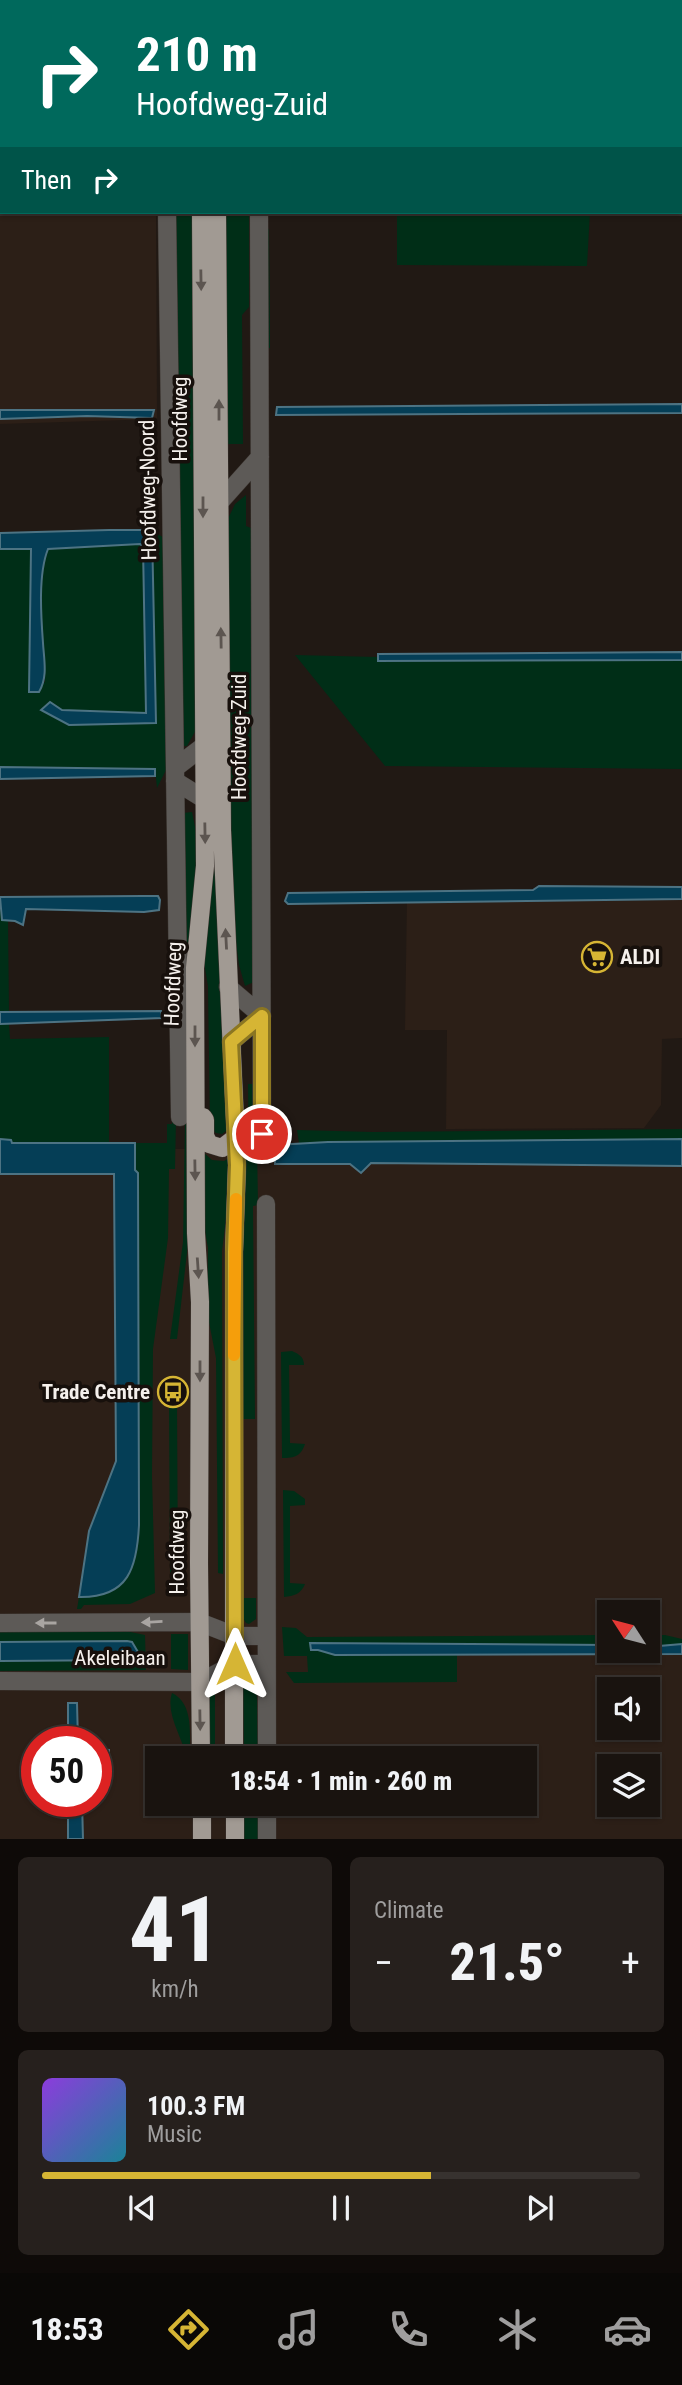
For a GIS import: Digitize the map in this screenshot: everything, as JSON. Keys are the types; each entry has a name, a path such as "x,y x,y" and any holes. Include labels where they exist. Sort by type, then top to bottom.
{"main road":[{"name":"Hoofdweg","path":"201,214 205,866 195,968 187,1112 200,1302 201,1746"},
{"name":"Hoofdweg","path":"217,214 222,830 237,1165 234,1252 234,1746"},
{"path":"187,1112 205,1120 205,1136 209,1144 222,1148 235,1138"},
{"path":"202,1816 202,1839"},
{"path":"235,1816 236,1839"}],"street":[{"name":"Hoofdweg-Noord","path":"167,214 175,775 187,1112"},
{"name":"Hoofdweg-Zuid","path":"259,214 262,1134"},
{"path":"218,504 260,457"},
{"path":"204,799 175,775 205,745"},
{"path":"228,987 262,1016 231,1042"},
{"path":"266,1204 267,1746"},
{"name":"Akeleibaan","path":"0,1623 199,1622 235,1636"},
{"path":"235,1636 266,1636"},
{"path":"235,1664 266,1664"},
{"name":"Akeleibaan","path":"0,1681 200,1682 235,1664"},
{"path":"267,1816 267,1839"}],"shaded area":[{"path":"0,214 156,214 157,419 0,424"},
{"path":"682,894 682,1038 662,1039 661,1105 644,1128 446,1129 447,1030 405,1030 407,898"},
{"path":"682,1146 682,1839 0,1839 0,1150"}],"green space":[{"path":"173,214 194,214 197,728 187,746 182,746"},
{"path":"205,214 219,966 224,1002 230,1128 222,1134 216,1133 210,1127 208,986 202,951"},
{"path":"222,214 249,214 249,307 242,315 243,444 224,444"},
{"path":"397,214 590,214 587,266 397,265"},
{"path":"269,229 270,348 267,348 265,230"},
{"path":"246,495 246,526 251,528 254,982 245,986 239,965 229,887 226,523 235,504"},
{"path":"152,530 164,538 167,768 157,788 155,769 0,767 0,549 31,549 29,692 45,682 41,596 48,549 140,544 143,547 146,714 62,710 69,725 156,723"},
{"path":"295,655 378,657 378,661 682,660 682,769 385,766"},
{"path":"192,812 200,852 188,1244 177,1339 170,1339 183,1242 183,813"},
{"path":"0,906 2,920 8,920 9,1012 0,1012"},
{"path":"0,1024 9,1024 10,1039 109,1037 109,1142 11,1143 11,1140 0,1139"},
{"path":"248,1084 256,1084 258,1205 253,1206 255,1419 243,1419 242,1165 249,1153"},
{"path":"172,1117 176,1118 175,1169 169,1169 168,1238 153,1349 155,1593 130,1604 84,1605 77,1609 79,1597 94,1597 139,1525 138,1174 135,1170 135,1143 167,1143 167,1124 172,1124"},
{"path":"682,1129 682,1139 299,1143 297,1130 373,1132"},
{"path":"202,1151 212,1160 224,1161 229,1158 231,1178 222,1251 223,1574 218,1573 216,1358 207,1312 208,1248 200,1203"},
{"path":"292,1351 301,1356 304,1365 289,1365 290,1443 305,1444 297,1456 282,1458 281,1352"},
{"path":"169,1402 177,1402 178,1573 170,1573"},
{"path":"283,1490 294,1491 305,1499 305,1505 290,1506 290,1583 305,1584 297,1594 284,1597"},
{"path":"243,1598 256,1598 256,1619 249,1624 243,1618"},
{"path":"282,1627 296,1628 307,1637 597,1635 597,1645 311,1643 318,1650 335,1655 457,1655 457,1682 294,1683 286,1672 308,1672 307,1656 284,1656"},
{"path":"116,1629 145,1635 146,1670 0,1671 0,1661 130,1660 127,1641 0,1642 0,1630"},
{"path":"171,1634 188,1634 188,1670 171,1669"},
{"path":"660,1635 682,1639 682,1644 660,1646"},
{"path":"244,1676 250,1676 256,1691 258,1746 244,1746"},
{"path":"208,1689 215,1689 215,1746 209,1746"},
{"path":"172,1693 179,1698 188,1713 190,1746 183,1746 170,1701"},
{"path":"244,1816 258,1816 258,1839 244,1839"}],"water":[{"path":"682,404 682,413 276,415 277,407"},
{"path":"0,410 154,410 152,418 87,416 0,419"},
{"path":"152,530 156,723 69,725 41,710 50,702 62,710 146,713 143,547 140,544 48,549 41,595 44,674 39,692 29,692 31,549 0,549 0,533"},
{"path":"682,652 682,660 378,661 378,654"},
{"path":"0,767 155,769 155,776 0,779"},
{"path":"539,886 682,887 682,899 288,904 285,901 288,893 533,890"},
{"path":"158,896 159,910 144,912 26,909 23,925 2,920 0,897"},
{"path":"161,1011 162,1018 0,1024 0,1012"},
{"path":"0,1139 11,1140 12,1143 135,1143 135,1170 138,1173 138,1540 127,1577 119,1586 96,1596 79,1597 89,1531 116,1461 114,1174 0,1174"},
{"path":"682,1139 682,1166 371,1163 361,1173 350,1164 275,1164 275,1145 328,1142"},
{"path":"0,1642 132,1642 138,1652 130,1660 0,1661"},
{"path":"310,1643 597,1645 597,1654 335,1655 311,1650"},
{"path":"682,1644 682,1654 660,1654 660,1646"},
{"path":"68,1703 77,1703 78,1726 68,1726"},
{"path":"68,1817 82,1817 83,1839 68,1839"}],"slow traffic":[{"path":"234,1355 236,1199"}],"place":[{"name":"ALDI","path":"597,957"},
{"name":"Trade Centre","path":"173,1392"}],"route":[{"path":"235,1664 233,1499 237,1165 231,1042 262,1016 262,1134"}]}
